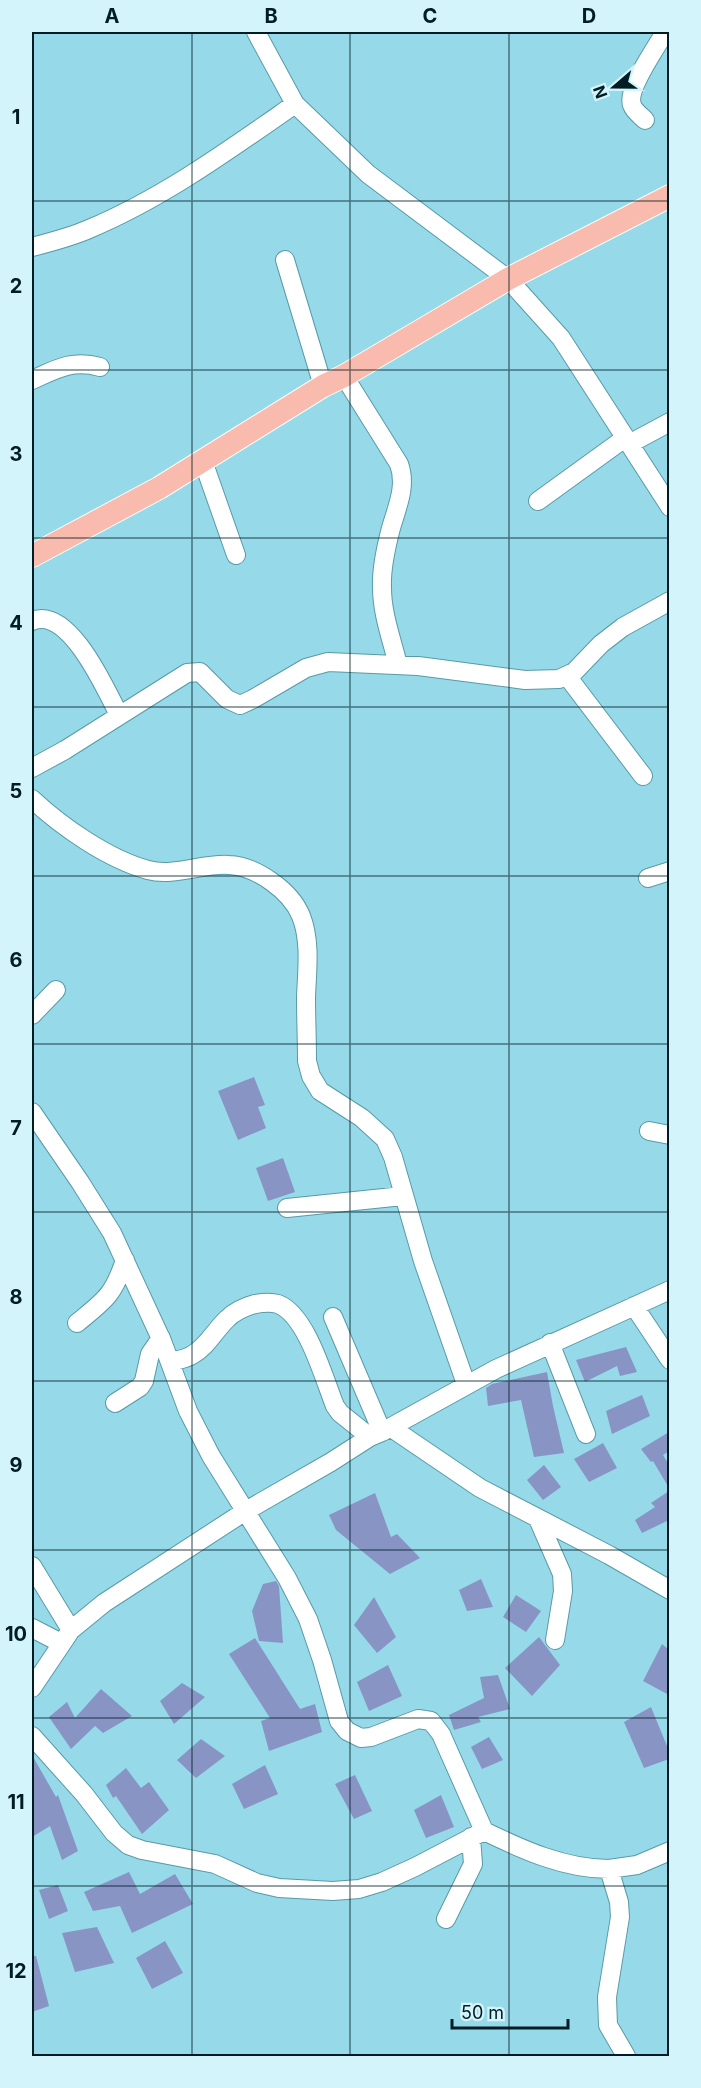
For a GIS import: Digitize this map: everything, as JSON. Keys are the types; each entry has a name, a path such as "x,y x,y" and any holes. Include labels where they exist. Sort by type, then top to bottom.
{"main road":[{"path":"32,555 150,493 323,386 344,376 508,279 669,196"}],"street":[{"path":"256,32 295,104 368,174 508,279 561,338 669,507"},
{"path":"645,120 632,105 631,96 636,82 665,32"},
{"path":"32,253 32,246 90,229 148,201 231,149 295,104"},
{"path":"285,260 323,386"},
{"path":"32,380 72,364 86,363 100,367"},
{"path":"344,376 403,473 400,498 384,559 382,588 385,615 398,665"},
{"path":"538,501 627,441 669,422"},
{"path":"203,461 236,555"},
{"path":"32,768 65,750 187,673 200,672 227,699 240,705 306,668 328,662 398,665 525,680 559,679 574,672 601,644 623,627 669,601"},
{"path":"32,621 37,618 52,620 69,635 87,655 119,715"},
{"path":"567,676 643,776"},
{"path":"32,799 76,833 121,862 151,871 230,865 272,881 287,894 301,915 306,938 307,1061 311,1076 320,1091 362,1118 385,1139 393,1157 423,1261 466,1384"},
{"path":"648,878 669,871"},
{"path":"32,1015 57,990"},
{"path":"32,1112 112,1233 161,1338 188,1411 211,1456 287,1578 308,1619 339,1721 347,1731 361,1738 371,1737 418,1719 432,1721 441,1734 477,1834 473,1864 446,1918"},
{"path":"649,1131 669,1135"},
{"path":"287,1208 403,1196"},
{"path":"77,1323 112,1292 125,1260"},
{"path":"32,1688 66,1637 104,1603 244,1512 466,1384 550,1343 669,1290"},
{"path":"170,1362 191,1356 241,1308 260,1303 277,1303 288,1310 308,1340 340,1413 427,1454 480,1488 609,1555 669,1590"},
{"path":"634,1306 669,1360"},
{"path":"333,1317 380,1432"},
{"path":"115,1403 140,1387 144,1381 150,1354 161,1338"},
{"path":"550,1343 586,1434"},
{"path":"538,1518 562,1574 563,1591 555,1640"},
{"path":"32,1566 66,1637"},
{"path":"32,1628 66,1637"},
{"path":"32,1736 84,1794 114,1833 128,1845 142,1850 215,1864 257,1883 279,1888 333,1891 359,1889 382,1882 415,1867 477,1834 534,1854 589,1869 637,1865 669,1851"},
{"path":"609,1869 619,1902 620,1917 607,1997 608,2025 626,2056"}],"building":[{"path":"254,1077 265,1105 258,1107 266,1128 238,1140 218,1091"},
{"path":"283,1158 295,1192 268,1201 256,1168"},
{"path":"626,1347 637,1372 620,1376 617,1366 585,1382 576,1360"},
{"path":"547,1372 564,1453 534,1457 521,1400 488,1406 486,1388 492,1384"},
{"path":"642,1395 650,1416 612,1434 606,1411"},
{"path":"669,1432 669,1451 663,1455 669,1465 669,1488 653,1461 651,1462 641,1449"},
{"path":"603,1443 617,1468 589,1482 574,1459"},
{"path":"544,1465 561,1487 543,1500 527,1480"},
{"path":"669,1491 669,1520 642,1533 635,1520 655,1507 651,1503"},
{"path":"375,1493 391,1537 397,1534 420,1558 390,1574 336,1530 329,1515"},
{"path":"481,1579 493,1607 467,1611 459,1590"},
{"path":"276,1581 279,1586 283,1643 259,1641 252,1611 263,1584"},
{"path":"516,1595 541,1611 526,1632 503,1617"},
{"path":"374,1597 396,1637 377,1653 354,1625"},
{"path":"539,1637 560,1665 532,1696 505,1668"},
{"path":"255,1638 300,1709 315,1704 322,1732 269,1751 261,1721 270,1718 229,1654"},
{"path":"662,1644 669,1650 669,1695 643,1681"},
{"path":"388,1665 402,1696 369,1711 357,1682"},
{"path":"498,1675 510,1709 478,1717 481,1722 454,1730 449,1715 484,1698 480,1677"},
{"path":"182,1683 205,1697 174,1724 160,1701"},
{"path":"101,1689 132,1716 103,1733 95,1726 71,1749 49,1717 67,1702 75,1718"},
{"path":"651,1707 669,1751 669,1759 644,1768 624,1722"},
{"path":"489,1737 503,1760 482,1769 471,1747"},
{"path":"201,1739 225,1756 196,1778 177,1760"},
{"path":"32,1755 56,1797 58,1795 78,1851 62,1860 50,1826 32,1837"},
{"path":"265,1765 278,1794 244,1809 232,1784"},
{"path":"126,1768 141,1788 149,1782 169,1810 142,1834 116,1796 113,1798 106,1785"},
{"path":"355,1775 372,1811 354,1819 335,1784"},
{"path":"441,1795 454,1827 426,1838 414,1810"},
{"path":"129,1872 140,1894 175,1874 193,1904 132,1933 120,1906 93,1911 84,1892"},
{"path":"58,1885 68,1911 49,1919 39,1890"},
{"path":"97,1927 114,1963 75,1972 62,1933"},
{"path":"165,1941 183,1973 152,1989 136,1958"},
{"path":"32,1956 36,1956 49,2006 32,2012"}]}
